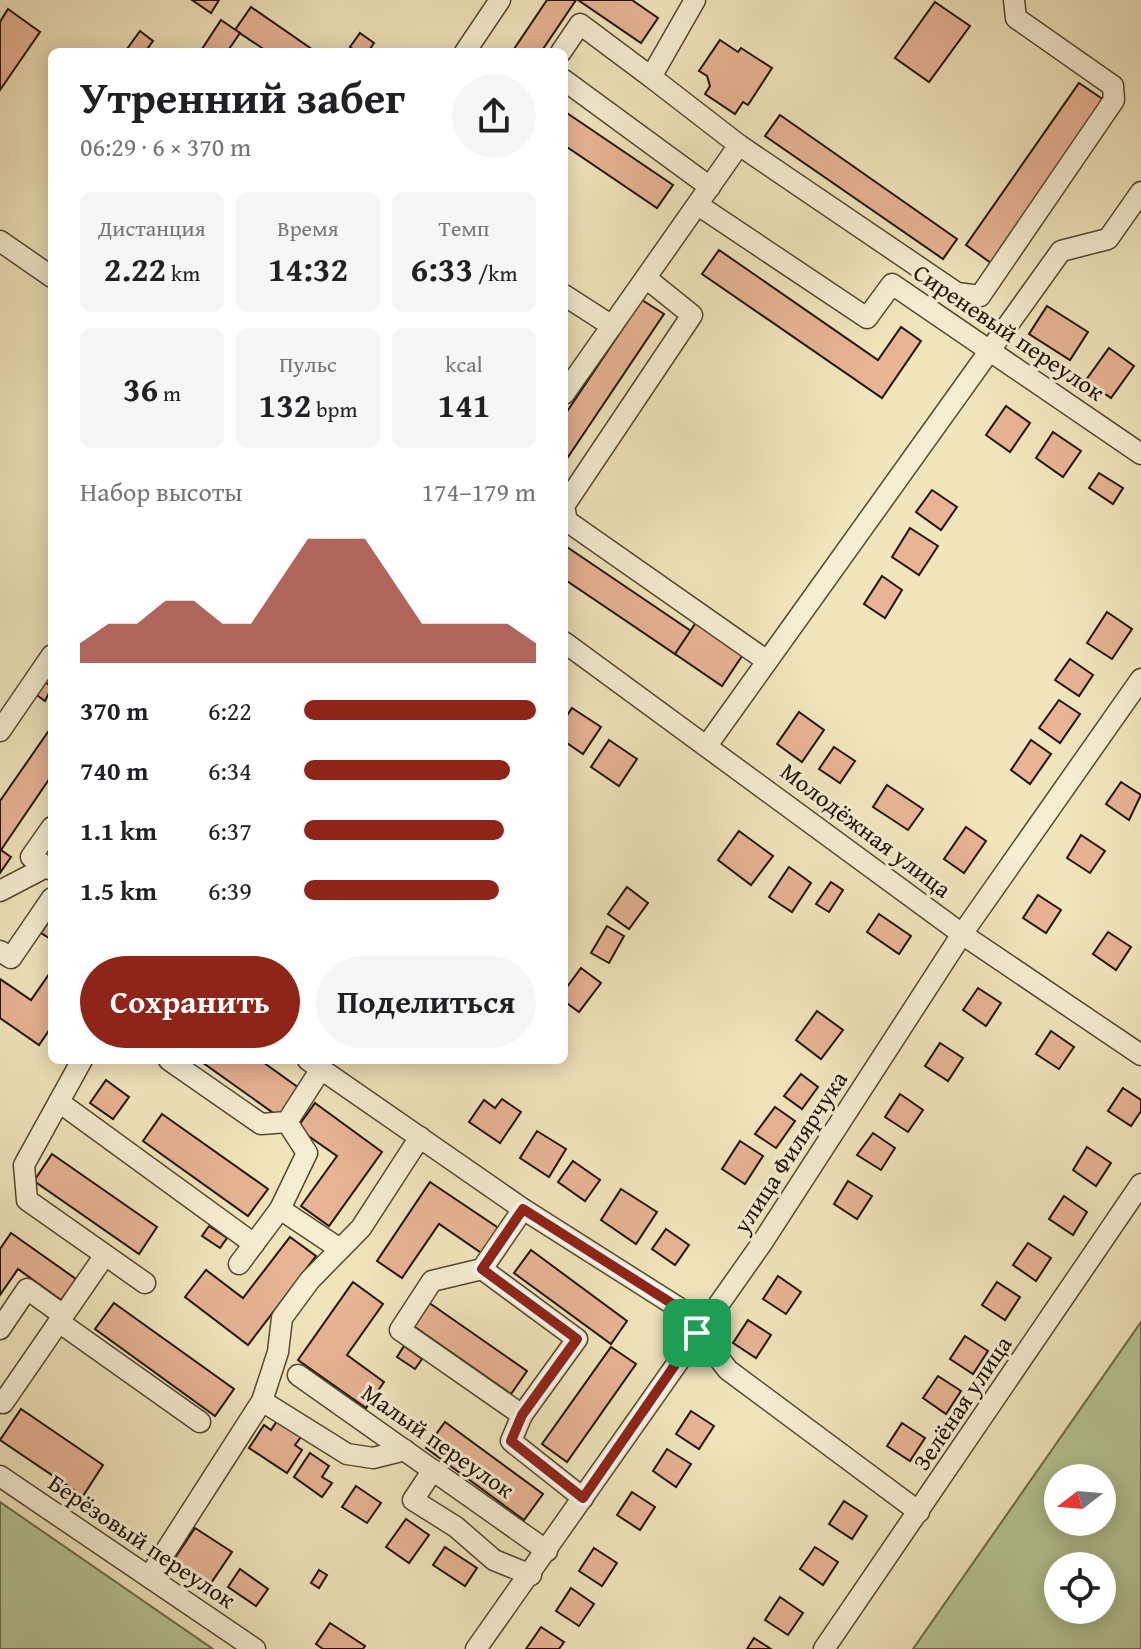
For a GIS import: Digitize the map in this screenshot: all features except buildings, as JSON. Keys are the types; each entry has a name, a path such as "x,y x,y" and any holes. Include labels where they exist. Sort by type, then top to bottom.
{"street":[{"path":"468,48 500,0"},
{"path":"651,77 695,0"},
{"path":"564,48 580,24 739,145 957,293 980,296 1114,100 1113,86 1016,18 1014,0"},
{"path":"568,83 710,187"},
{"path":"568,388 739,145"},
{"path":"708,744 1061,251 1108,239 1141,192"},
{"name":"Сиреневый переулок","path":"698,205 867,318 892,284 1141,454"},
{"path":"0,241 48,274"},
{"path":"568,500 692,315 646,278"},
{"path":"568,298 612,326"},
{"path":"568,522 767,661"},
{"name":"Молодёжная улица","path":"568,645 708,744 962,934 1141,1055"},
{"path":"0,731 48,661"},
{"name":"улица Филярчука","path":"476,1649 762,1243 962,934 1141,679"},
{"path":"48,833 31,857 48,868"},
{"path":"0,891 48,869"},
{"path":"0,951 11,958 48,904"},
{"path":"80,1064 24,1165 27,1200 145,1283"},
{"path":"175,1064 261,1124 287,1122"},
{"path":"287,1122 314,1064 523,1209 679,1308 728,1370 919,1512"},
{"path":"59,1102 254,1244"},
{"path":"239,1264 280,1209 307,1153 287,1122"},
{"path":"149,1577 262,1401 278,1352 282,1318 310,1280 361,1228 420,1137"},
{"name":"Зелёная улица","path":"824,1649 1141,1184"},
{"path":"280,1209 340,1249"},
{"path":"522,1415 400,1330 432,1281 482,1269 523,1209"},
{"path":"0,1400 3,1403 105,1255"},
{"path":"482,1269 577,1339 522,1415 511,1441 583,1498"},
{"path":"0,1329 27,1289 200,1422"},
{"name":"Малый переулок","path":"298,1375 547,1551"},
{"path":"262,1401 347,1454 373,1458 405,1450"},
{"path":"433,1470 413,1500 456,1527 494,1560 531,1575"},
{"name":"Берёзовый переулок","path":"0,1476 255,1649"}],"green space":[{"path":"1141,1322 1141,1649 913,1649"},
{"path":"0,1502 213,1649 0,1649"}],"route":[{"path":"523,1209 679,1308 697,1333 583,1498 511,1441 522,1415 577,1339 482,1269 523,1209"}]}
